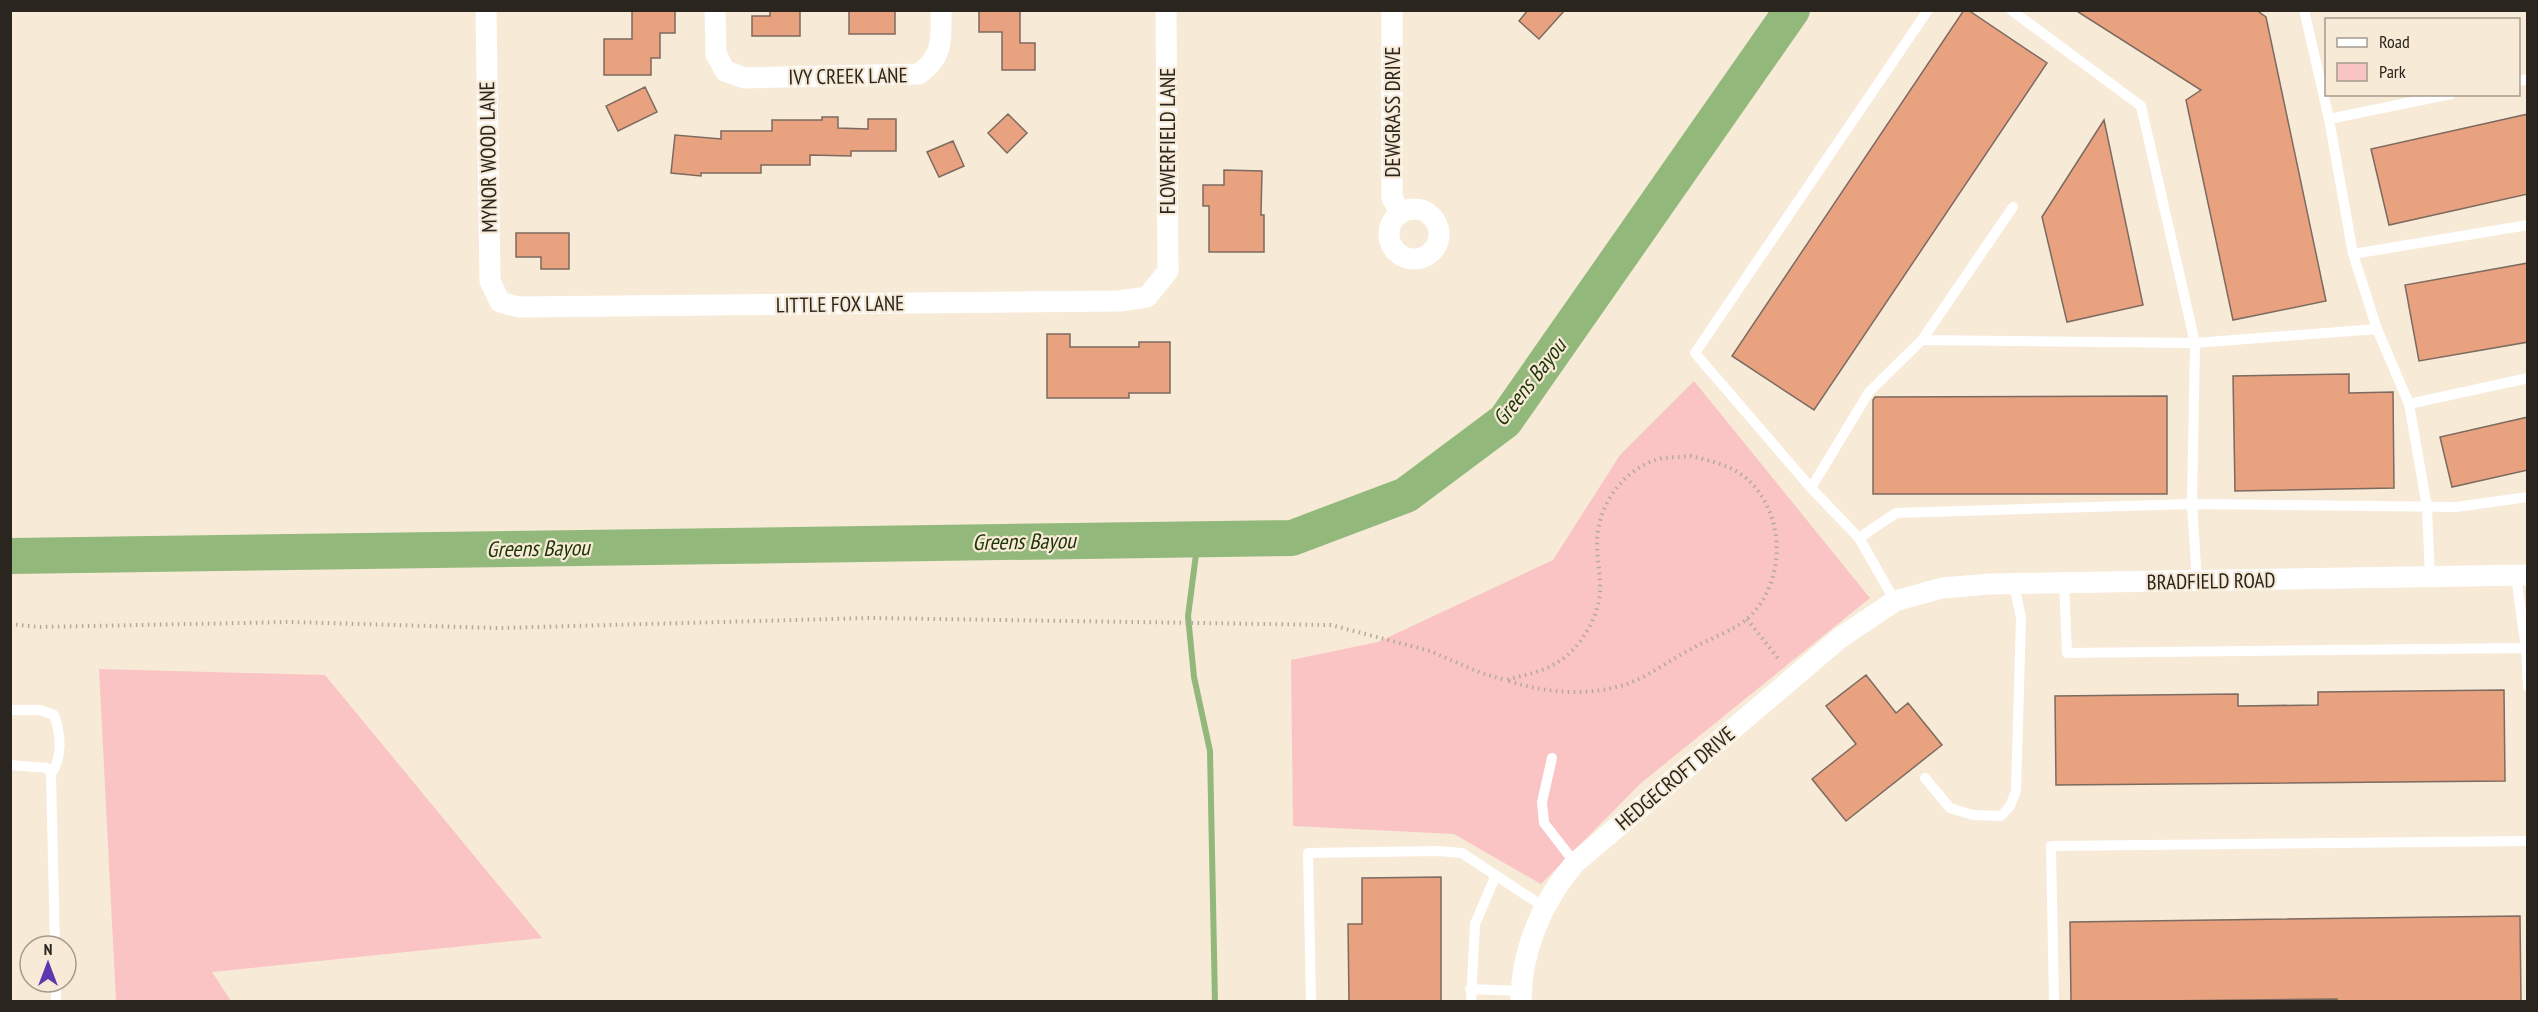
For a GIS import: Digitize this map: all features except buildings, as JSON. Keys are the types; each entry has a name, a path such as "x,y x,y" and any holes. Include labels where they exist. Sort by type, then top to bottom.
{"street":[{"name":"MYNOR WOOD LANE","path":"486,10 490,281 500,302"},
{"name":"IVY CREEK LANE","path":"715,10 716,54 725,71 745,78 920,74 934,64 942,43 941,10"},
{"name":"FLOWERFIELD LANE","path":"1166,10 1168,271"},
{"name":"DEWGRASS DRIVE","path":"1392,10 1392,198 1400,212"},
{"name":"LITTLE FOX LANE","path":"500,302 518,307 1119,301 1147,297 1168,271"},
{"name":"BRADFIELD ROAD","path":"1895,601 1942,588 2014,584 2522,576"},
{"name":"HEDGECROFT DRIVE","path":"1521,996 1527,958 1544,907 1559,881 1575,863 1840,638 1895,601"}],"lane":[{"path":"1895,601 1859,538 1811,488 1695,353 1928,10"},
{"path":"2011,10 2141,106 2195,344 2192,504 2197,581"},
{"path":"2304,10 2329,119 2353,254 2377,329 2409,404 2427,507 2430,578"},
{"path":"2329,119 2441,96"},
{"path":"1811,488 1869,392 1922,340 2013,207"},
{"path":"2353,254 2528,225"},
{"path":"1922,340 2195,344 2377,329"},
{"path":"2409,404 2528,378"},
{"path":"1859,538 1896,513 2192,504 2456,507 2528,497"},
{"path":"2522,576 2528,687"},
{"path":"1925,778 1950,808 1973,815 2001,816 2010,806 2016,791 2021,618 2014,584"},
{"path":"2064,584 2067,653 2526,648"},
{"path":"10,710 40,710 54,715 58,725 60,757 51,774 55,934"},
{"path":"1552,758 1542,802 1544,823 1575,863"},
{"path":"10,765 47,768 51,774"},
{"path":"2054,1002 2051,846 2528,841"},
{"path":"1311,1002 1308,853 1438,850 1462,853 1544,907"},
{"path":"1471,1002 1475,924 1496,875"},
{"path":"1470,990 1521,996"}],"path":[{"path":"10,624 39,627 291,622 499,628 869,618 1331,625 1430,651 1481,673 1532,688 1562,692 1596,690 1628,684 1747,619 1771,584 1777,559 1776,528 1764,499 1744,477 1719,462 1690,456 1661,459 1634,471 1616,488 1603,513 1597,541 1600,596 1592,620 1579,644 1558,662 1534,673 1506,680"},
{"path":"1747,619 1780,661"}],"green space":[{"path":"1694,381 1870,598 1641,783 1541,884 1454,834 1293,826 1291,660 1378,642 1553,560 1620,455"},
{"path":"99,669 325,675 542,938 212,972 231,1001 116,1001"}],"waterway":[{"name":"Greens Bayou","path":"10,556 1292,538 1406,495 1505,421 1792,10"},
{"path":"1198,539 1188,616 1194,677 1210,751 1215,1002"}]}
